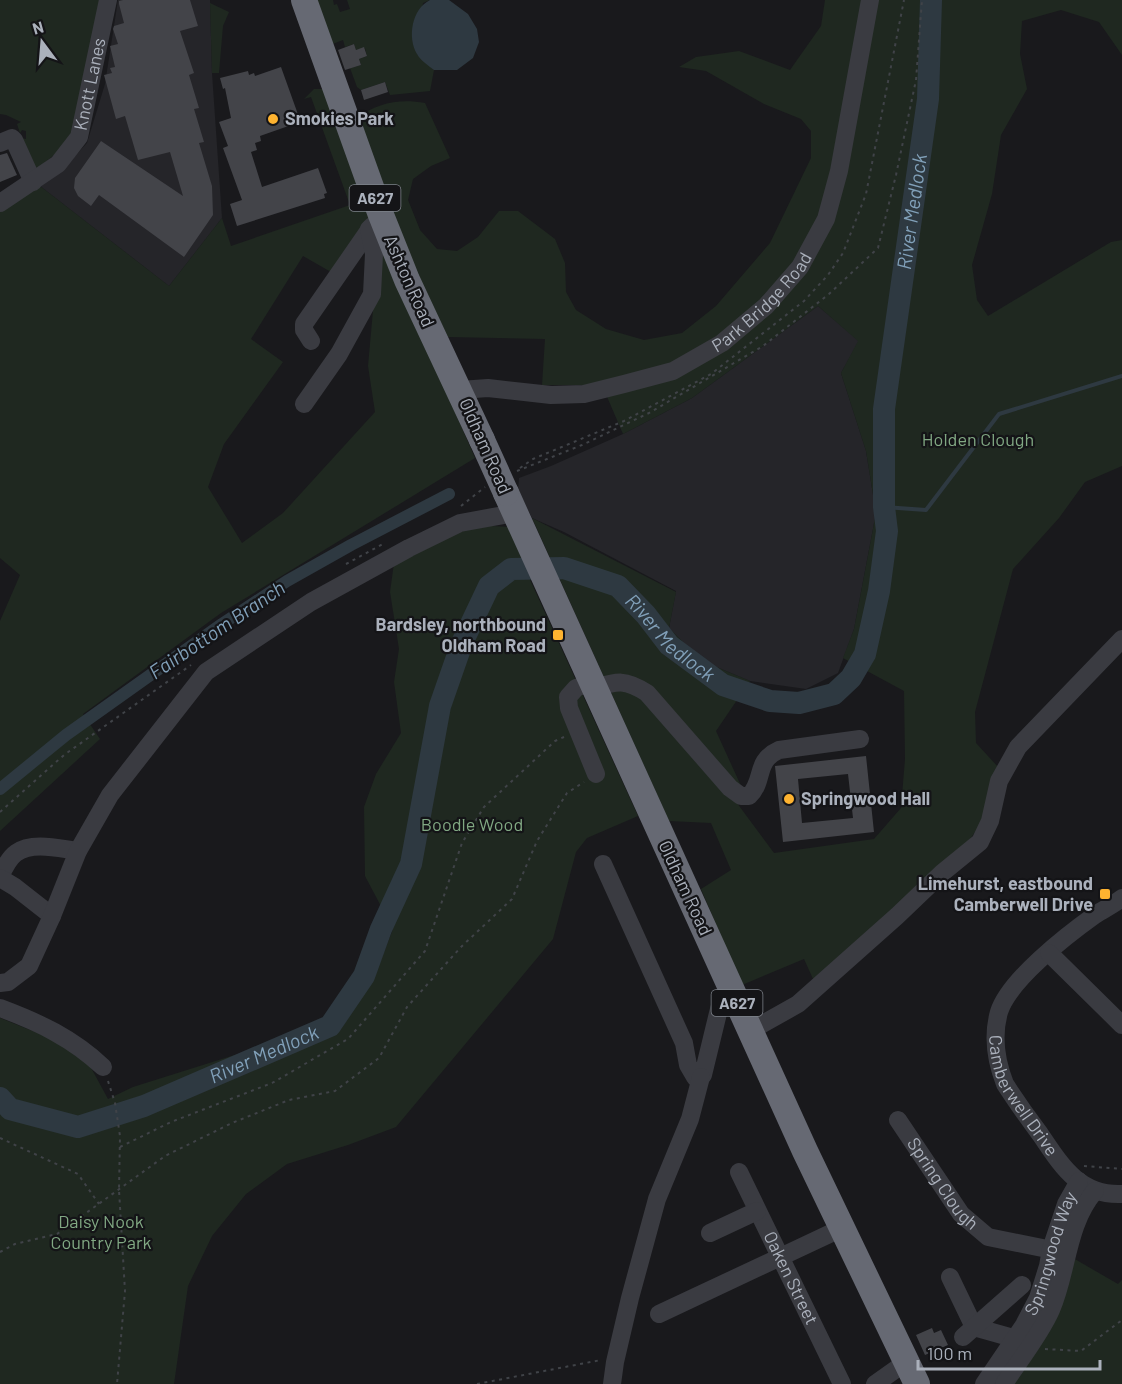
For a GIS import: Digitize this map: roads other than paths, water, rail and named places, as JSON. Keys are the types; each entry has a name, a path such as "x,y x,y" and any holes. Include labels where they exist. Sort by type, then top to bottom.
{"highway":[{"name":"Ashton Road","path":"304,0 375,222 407,280 460,390"},
{"name":"Oldham Road","path":"460,390 482,440 514,501 592,685 732,993 912,1373"}],"street":[{"name":"Knott Lanes","path":"0,203 58,164 80,136 108,0"},
{"name":"Park Bridge Road","path":"460,390 488,388 551,395 584,394 673,371 722,343 766,306 800,267 826,219 839,171 870,0"},
{"path":"0,143 12,138 14,140 33,182"},
{"path":"311,340 304,330 304,324 375,222"},
{"path":"304,404 339,354 372,294 375,222"},
{"path":"0,983 8,982 29,966 78,851 110,795 206,672 311,602 409,548 514,501"},
{"path":"750,1030 798,1004 942,873 980,842 990,821 999,781 1018,747 1122,639"},
{"path":"596,774 569,708 568,697 576,688 618,681 632,683 647,693 730,788 741,796 749,796 754,791 762,765 771,754 779,750 860,739"},
{"path":"52,916 0,877 19,850 44,847 78,851"},
{"path":"603,864 684,1043 688,1065 694,1076 701,1077"},
{"name":"Camberwell Drive","path":"1122,898 1072,932 1007,997 999,1012 995,1046 998,1067 1005,1084 1073,1177 1095,1191 1109,1195 1122,1194"},
{"path":"1049,953 1122,1025"},
{"path":"612,1384 616,1358 657,1199 690,1119 705,1070 719,1009 732,993"},
{"path":"0,1008 39,1022 86,1051 103,1067"},
{"name":"Spring Clough","path":"898,1120 961,1214 988,1237 1059,1251"},
{"name":"Oaken Street","path":"739,1172 842,1384"},
{"name":"Springwood Way","path":"1059,1251 1066,1204 1073,1177"},
{"name":"Springwood Way","path":"1004,1384 1020,1343 1024,1325 1038,1298 1048,1266 1095,1191"},
{"path":"710,1233 757,1211"},
{"path":"659,1314 842,1228"},
{"path":"950,1277 969,1332"},
{"path":"969,1332 1022,1285"},
{"path":"969,1332 1020,1343"},
{"name":"Springwood Way","path":"984,1384 1020,1343"},
{"path":"875,1384 912,1373"}],"waterway":[{"name":"River Medlock","path":"0,1098 10,1109 78,1127 144,1106 330,1026 364,976 381,929 411,864 440,706 462,643 489,586 511,569 564,568 618,586 646,615 669,645 723,685 770,701 799,703 834,694 851,678 865,654 879,591 887,531 884,507 884,409 928,99 931,0"},
{"path":"884,507 926,510 999,414 1122,376"},
{"name":"Fairbottom Branch","path":"0,789 66,735 222,624 287,581 449,494"}],"place":[{"name":"Smokies Park","path":"273,119"},
{"name":"Bardsley, northbound Oldham Road","path":"558,635"},
{"name":"Springwood Hall","path":"789,799"},
{"name":"Limehurst, eastbound Camberwell Drive","path":"1105,894"}],"park label":[{"name":"Holden Clough","path":"978,440"},
{"name":"Boodle Wood","path":"472,825"},
{"name":"Daisy Nook Country Park","path":"101,1232"}]}
